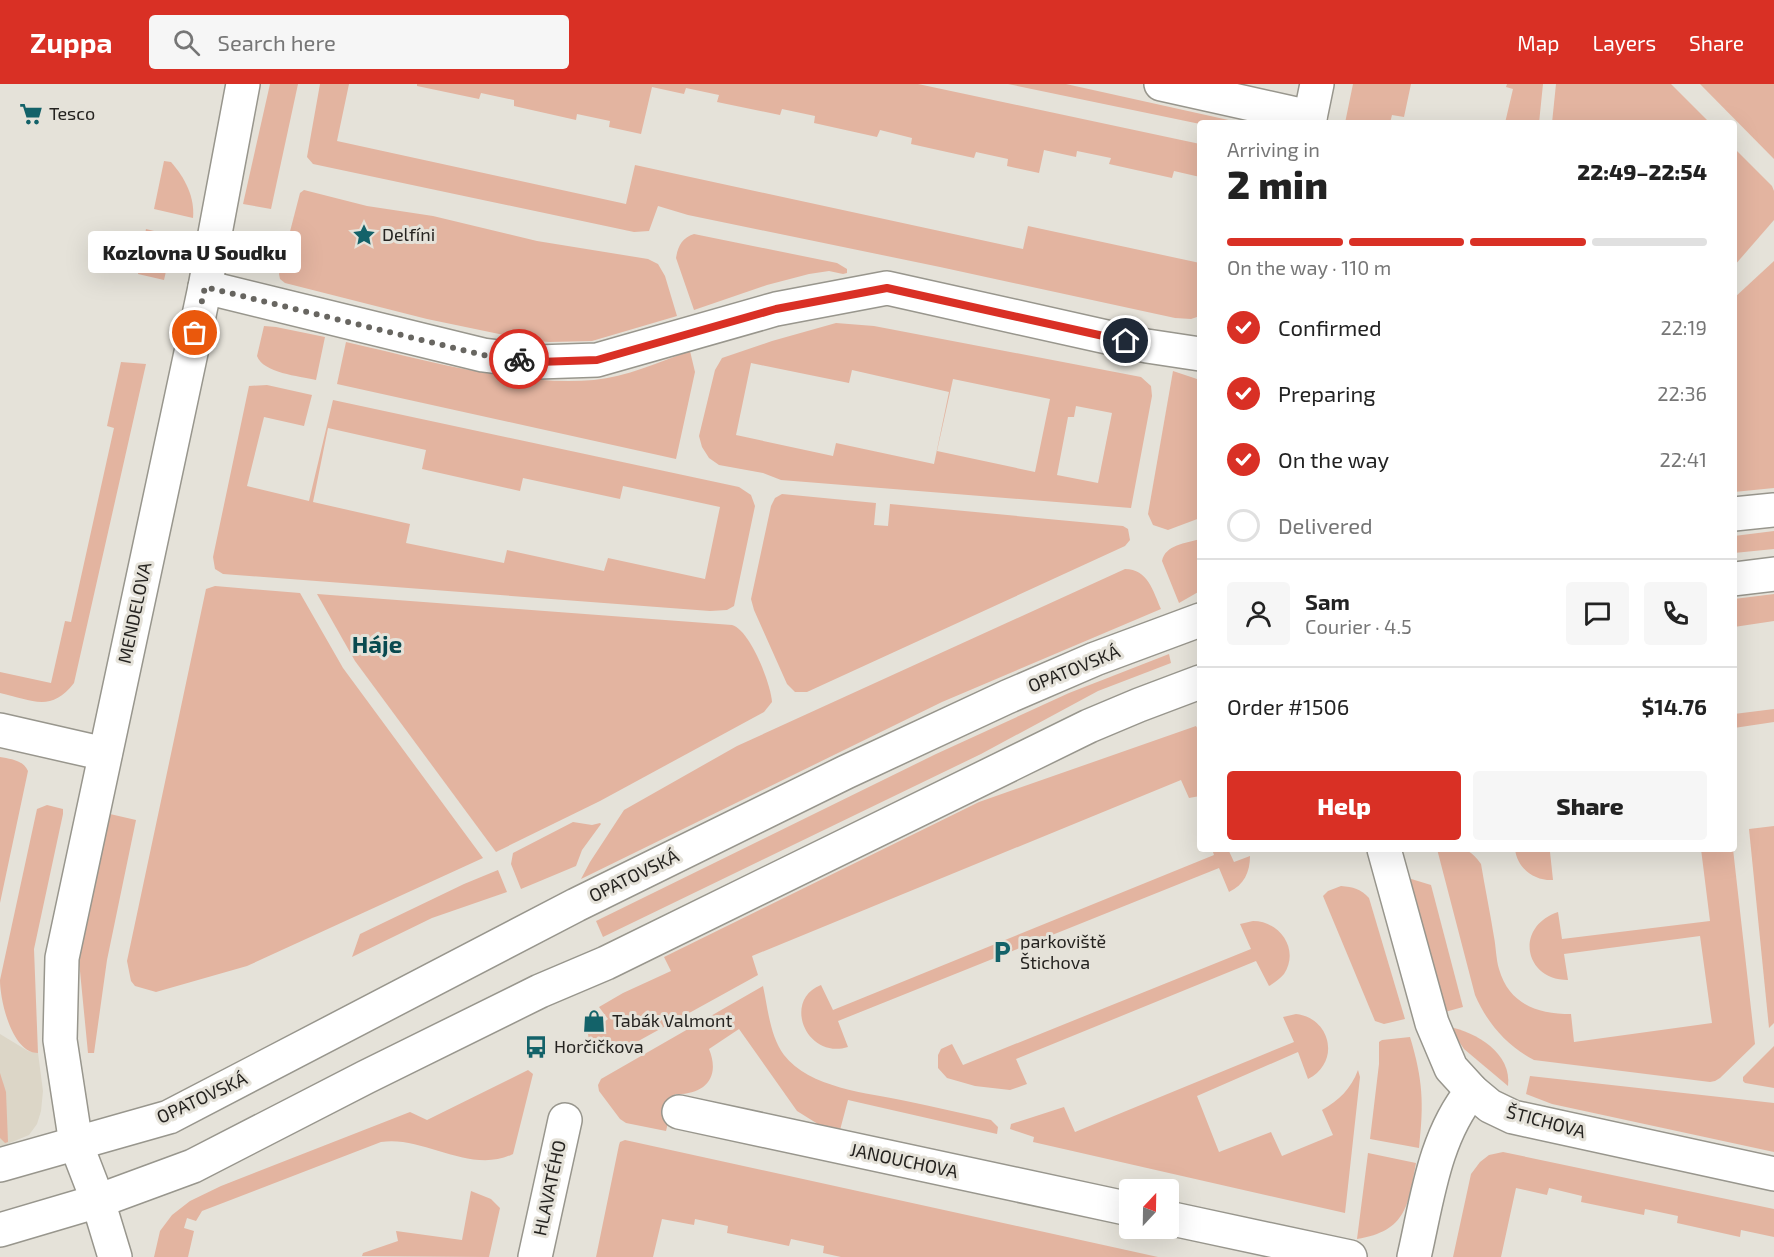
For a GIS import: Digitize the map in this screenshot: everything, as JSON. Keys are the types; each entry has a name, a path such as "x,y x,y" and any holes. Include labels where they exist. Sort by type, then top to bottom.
{"street":[{"name":"MENDELOVA","path":"76,1144 60,1040 62,958 205,287 243,84"},
{"path":"1161,84 1310,120 1317,84"},
{"path":"205,287 483,355 538,362 597,360 776,309 887,288 1148,346 1197,354"},
{"path":"1737,514 1774,510"},
{"path":"1737,579 1774,574"},
{"name":"OPATOVSKÁ","path":"0,1165 169,1117 576,905 846,772 1095,659 1197,622"},
{"path":"0,1230 98,1201 193,1166 540,991 606,963 1031,753 1139,705 1197,683"},
{"path":"0,730 105,754"},
{"name":"ŠTICHOVA","path":"1385,852 1432,1023 1451,1068 1472,1091 1490,1106 1513,1117 1774,1174"},
{"path":"1414,1257 1437,1159 1451,1122 1472,1091"},
{"name":"JANOUCHOVA","path":"679,1112 1119,1207"},
{"name":"HLAVATÉHO","path":"535,1257 565,1120"},
{"path":"76,1144 98,1201 115,1257"},
{"path":"1179,1220 1350,1257"}],"shaded area":[{"path":"270,84 298,84 271,209 243,204"},
{"path":"320,84 349,84 337,141 626,204 635,165 1023,249 1028,226 1197,262 1197,317 1175,318 688,215 658,206 649,231 634,232 313,164 307,157"},
{"path":"417,84 918,84 1197,143 1197,176 1174,171 1172,178 1109,164 1111,158 1077,151 1076,157 1044,150 1039,173 1007,166 1008,159 976,152 974,158 911,144 912,138 880,130 877,137 814,123 815,116 782,109 780,115 717,102 719,95 686,88 684,94 652,87 641,134 609,127 610,121 577,114 576,120 514,106 514,100 481,93 479,99 417,86"},
{"path":"1008,84 1066,84 1228,120 1197,120 1197,123"},
{"path":"1353,84 1411,84 1404,117 1392,115 1391,120 1346,120"},
{"path":"1507,84 1543,84 1539,120 1506,120 1513,89 1506,87"},
{"path":"1556,84 1671,84 1707,120 1552,120"},
{"path":"1700,84 1774,84 1774,159 1737,120"},
{"path":"1737,151 1772,186 1774,220 1737,263"},
{"path":"164,161 171,162 185,181 191,195 193,218 154,209"},
{"path":"304,190 367,206 433,216 537,241 648,259 658,264 665,276 677,316 592,341 549,342 528,340 427,319 285,283 280,279 279,274 300,193"},
{"path":"146,229 174,236 164,280 138,274"},
{"path":"694,234 837,263 847,269 847,273 829,271 809,274 767,285 694,310 676,258 681,243"},
{"path":"1774,261 1774,488 1737,492 1737,295"},
{"path":"836,323 874,326 1141,377 1151,386 1152,396 1131,508 781,480 763,473 719,465 709,458 702,447 699,436 715,370 722,358","holes":["751,363 849,383 852,370 949,392 934,464 836,443 833,456 736,435","953,379 1050,399 1035,472 937,451","1076,406 1112,413 1098,483 1057,475 1068,417 1074,417"]},
{"path":"264,326 325,337 316,380 282,373 261,362 257,356"},
{"path":"346,342 469,370 533,379 594,380 618,376 690,351 695,372 676,459 337,384"},
{"path":"121,362 146,364 74,683 66,692 49,701 31,701 0,693 0,672 51,683 65,621 71,622 114,428 107,426"},
{"path":"1173,371 1197,379 1197,519 1168,530 1153,525 1148,514"},
{"path":"267,385 312,395 304,426 264,417 247,486 309,501 333,400 739,487 751,495 755,506 734,606 727,610 710,611 223,574 215,569 213,557 249,386","holes":["328,428 426,450 422,469 520,491 523,478 620,499 623,486 720,507 705,579 608,558 604,571 507,550 504,563 406,543 410,524 313,502"]},
{"path":"782,494 876,503 874,525 888,526 890,504 1123,526 1128,529 1130,540 1125,546 807,692 795,692 787,684 751,599 771,506 775,498"},
{"path":"1774,531 1774,549 1737,553 1737,536"},
{"path":"1197,540 1197,593 1179,603 1162,561 1167,551"},
{"path":"1125,569 1139,573 1149,582 1161,609 942,702 581,879 624,810 737,746"},
{"path":"215,586 300,593 343,668 483,858 247,966 156,992 135,986 131,981 127,961 206,589"},
{"path":"317,594 732,625 739,629 752,647 764,671 772,702 764,712 600,801 496,852 355,661"},
{"path":"1774,594 1774,621 1737,627 1737,599"},
{"path":"1169,654 1171,663 1098,691 981,754 603,937 596,921 936,754 1069,693"},
{"path":"1774,709 1774,722 1737,728 1737,714"},
{"path":"1196,726 1197,728 1197,797 1189,798 1181,780 752,956 758,975 613,1055 603,1054 590,1046 588,1034 608,1019 599,1007 671,971 664,957 979,802"},
{"path":"0,757 20,762 28,771 0,903"},
{"path":"47,805 63,809 63,814 34,949 38,1053 29,1051 21,1045 9,1024 2,1000 0,980 37,809"},
{"path":"110,814 136,820 107,960 94,1053 88,1053 79,961"},
{"path":"573,822 601,824 582,850 576,866 521,889 511,864 513,853"},
{"path":"1774,826 1774,1023 1769,1028 1749,829"},
{"path":"1213,852 1229,852 1234,862 1250,856 1245,877 1239,886 1229,892 1219,868 838,1021 848,1047 833,1049 821,1045 811,1037 804,1026 801,1015 803,1003 809,993 821,985 833,1010 1214,855"},
{"path":"1438,852 1470,852 1481,864 1497,961 1504,981 1517,999 1526,1005 1547,1012 1571,1014 1574,1042 1712,1023 1700,936 1564,954 1568,980 1553,978 1534,962 1530,952 1530,940 1535,929 1544,919 1558,912 1562,939 1710,921 1701,852 1733,852 1755,1044 1715,1081 1534,1060 1515,1048 1499,1033 1485,1015 1475,995"},
{"path":"1515,852 1550,852 1553,880 1533,876 1516,856"},
{"path":"498,870 507,892 432,918 352,957 360,934"},
{"path":"1408,878 1431,885 1463,1007 1445,1012"},
{"path":"1341,886 1363,892 1369,898 1405,1019 1384,1024 1375,1021 1323,896 1328,891"},
{"path":"1253,921 1263,922 1279,931 1288,947 1290,956 1284,974 1269,986 1256,961 1016,1059 1027,1084 1010,1090 975,1086 947,1078 938,1068 938,1055 941,1049 952,1044 963,1065 1251,949 1240,924"},
{"path":"763,986 770,1022 779,1048 795,1066 808,1075 857,1092 991,1120 998,1127 997,1134 848,1100 840,1130 821,1126 797,1111 739,1029 709,1049 713,1068 707,1083 694,1091 675,1094 666,1131 626,1123 620,1119 599,1091 598,1085 601,1079"},
{"path":"1296,1014 1308,1017 1317,1023 1328,1042 1325,1062 1318,1071 1308,1079 1298,1052 1197,1096 1219,1152 1271,1132 1282,1156 1333,1135 1322,1110 1344,1093 1358,1070 1360,1077 1345,1213 1033,1142 1034,1137 1010,1129 1011,1124 1064,1107 1075,1132 1294,1042 1283,1017"},
{"path":"1449,1027 1481,1039 1498,1054 1508,1074 1508,1086 1464,1049"},
{"path":"0,1034 28,1051 38,1053 43,1091 37,1124 29,1135 0,1147"},
{"path":"1410,1037 1418,1066 1421,1092 1422,1118 1419,1148 1370,1139 1379,1064 1379,1042"},
{"path":"1774,1046 1774,1088 1745,1083 1743,1077"},
{"path":"528,1070 533,1074 513,1154 497,1159 480,1160 463,1158 397,1141 381,1142 202,1211 196,1221 187,1218 184,1228 194,1231 188,1257 154,1257 160,1231 172,1215 190,1201 221,1186 410,1112 427,1120"},
{"path":"0,1073 6,1092 8,1142 5,1143 0,1138"},
{"path":"1530,1076 1774,1103 1774,1152 1552,1104 1526,1094"},
{"path":"625,1140 1158,1257 841,1257 823,1253 824,1246 791,1239 789,1246 727,1233 728,1226 695,1219 694,1225 662,1219 653,1257 596,1257 619,1145"},
{"path":"1503,1152 1774,1209 1774,1237 1741,1230 1740,1237 1677,1223 1678,1216 1645,1209 1644,1215 1581,1202 1582,1196 1549,1188 1547,1195 1516,1188 1501,1257 1453,1257 1471,1174 1489,1155"},
{"path":"1368,1153 1416,1163 1407,1203 1396,1223 1374,1235 1357,1239"},
{"path":"471,1191 491,1199 500,1208 489,1257 362,1256 363,1253 398,1241 396,1231 462,1240"}],"way so far":[{"path":"195,333 205,287 483,355 519,359"}],"place":[{"name":"Tesco","path":"31,114"},
{"name":"Delfíni","path":"364,235"},
{"name":"Kozlovna U Soudku","path":"195,333"},
{"name":"parkoviště Štichova","path":"1002,952"},
{"name":"Tabák Valmont","path":"594,1021"},
{"name":"Horčičkova","path":"536,1047"}],"district":[{"name":"Háje","path":"377,645"}],"route":[{"path":"519,359 538,362 597,360 776,309 887,288 1126,341"}]}
